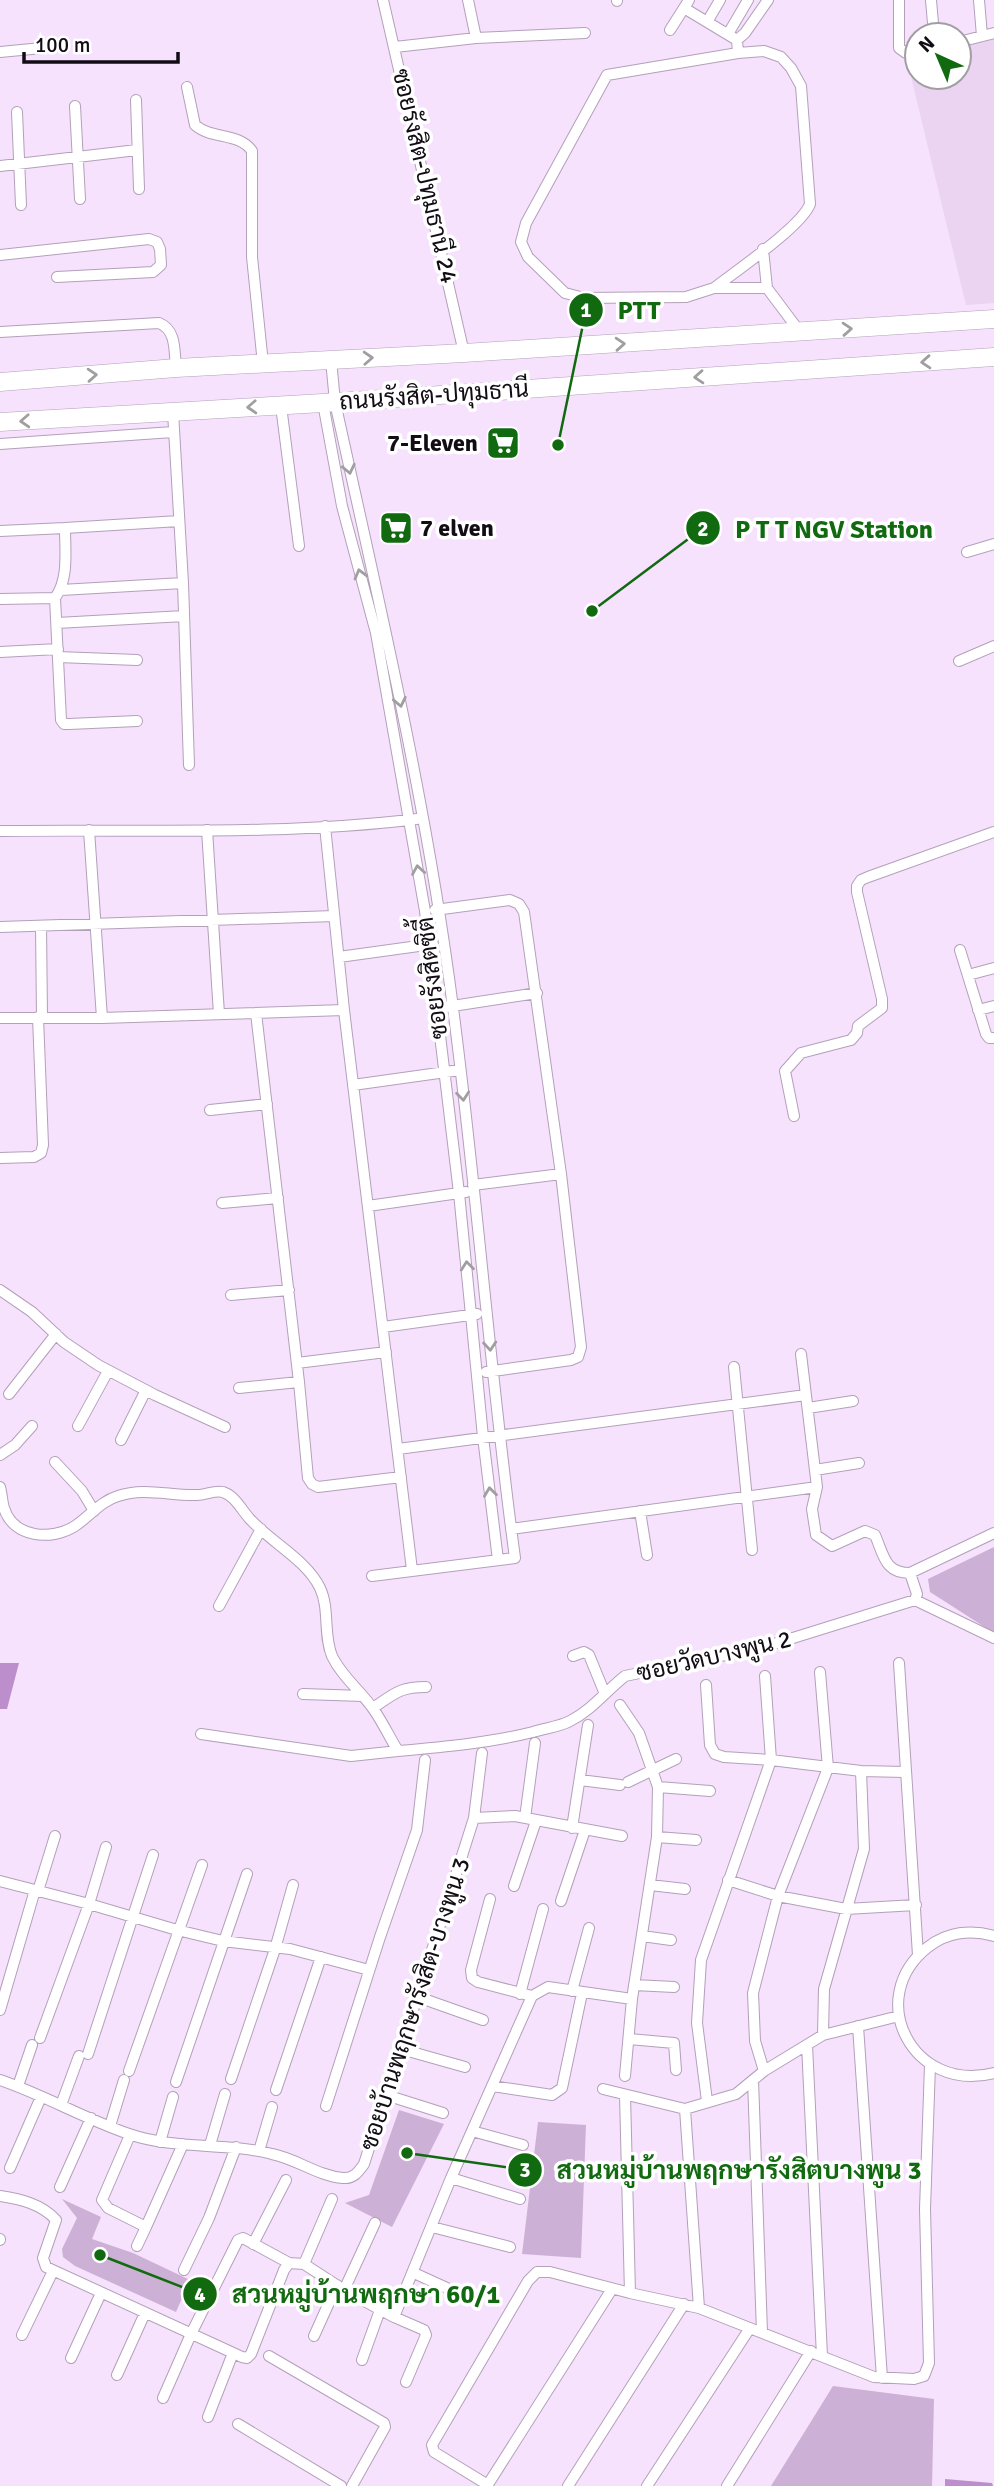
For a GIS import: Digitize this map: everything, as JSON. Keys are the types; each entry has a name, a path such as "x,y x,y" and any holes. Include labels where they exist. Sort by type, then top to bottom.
{"main road":[{"name":"ถนนรังสิต-ปทุมธานี","path":"0,382 176,368 464,353 994,319"},
{"name":"ถนนรังสิต-ปทุมธานี","path":"0,422 329,403 994,357"}],"street":[{"name":"ซอยรังสิต-ปทุมธานี 24","path":"383,0 464,353"},
{"path":"468,0 476,38"},
{"path":"707,22 720,0"},
{"path":"732,37 748,0"},
{"path":"732,37 746,33 768,0"},
{"path":"899,0 900,48 903,50"},
{"path":"930,0 932,21"},
{"path":"979,0 982,36"},
{"path":"670,30 687,4 707,22 732,37 738,53"},
{"path":"395,47 476,38 584,33"},
{"path":"973,38 994,33"},
{"path":"0,52 42,48"},
{"path":"714,288 789,230 804,216 810,204 801,86 791,68 775,54 764,51 612,72 607,75 526,223 521,242 528,257 565,293 584,298 686,297 714,288 767,288"},
{"path":"187,87 195,125 203,132 239,139 252,150 252,257 263,364"},
{"path":"136,100 139,189"},
{"path":"75,106 80,199"},
{"path":"17,112 21,205"},
{"path":"0,166 137,150"},
{"path":"0,255 149,239 157,242 160,249 161,265 153,272 57,277"},
{"path":"763,249 767,288 800,332"},
{"path":"0,332 159,323 172,332 176,368"},
{"path":"329,403 331,360"},
{"name":"ซอยรังสิตซิตี้","path":"329,403 380,612 424,818 439,909 453,1006 515,1558 498,1560 459,1194 425,911 376,633 342,506 329,403"},
{"path":"281,406 299,546"},
{"path":"173,412 183,583 189,765"},
{"path":"0,444 173,432"},
{"path":"0,531 179,521"},
{"path":"65,528 64,580 58,594 57,623 61,720 64,724 138,721"},
{"path":"967,552 994,544"},
{"path":"0,599 183,583"},
{"path":"57,623 184,616"},
{"path":"959,661 994,646"},
{"path":"0,652 58,653 137,660"},
{"path":"0,831 207,830 325,826 424,818"},
{"path":"325,826 344,1010 412,1570"},
{"path":"89,830 102,1018"},
{"path":"207,830 219,1014"},
{"path":"794,1116 785,1071 790,1064 801,1053 851,1040 857,1033 858,1026 882,1008 857,891 861,880 994,832"},
{"path":"425,911 510,900 519,904 524,912 561,1174 581,1347 578,1356 571,1360 477,1374"},
{"path":"0,927 334,916"},
{"path":"0,1158 34,1157 41,1153 43,1145 41,926"},
{"path":"339,957 443,943"},
{"path":"961,950 986,1034 989,1038 994,1038"},
{"path":"968,975 994,968"},
{"path":"436,1008 537,992"},
{"path":"978,1010 994,1006"},
{"path":"0,1018 102,1018 344,1010"},
{"path":"256,1013 309,1478 312,1484 318,1487 401,1477"},
{"path":"353,1085 460,1070"},
{"path":"210,1110 267,1104"},
{"path":"368,1206 459,1194 473,1188 561,1174"},
{"path":"222,1203 278,1198"},
{"path":"0,1290 32,1312 64,1342 108,1371 225,1426"},
{"path":"231,1295 289,1290"},
{"path":"383,1327 487,1312"},
{"path":"9,1394 55,1334"},
{"path":"297,1363 386,1352"},
{"path":"801,1354 817,1487 812,1509 816,1535 823,1542 832,1546 865,1531 875,1535 890,1568 911,1577 994,1533"},
{"path":"734,1367 752,1550"},
{"path":"78,1426 108,1371"},
{"path":"239,1388 299,1382"},
{"path":"121,1440 146,1390"},
{"path":"398,1449 806,1395"},
{"path":"807,1408 853,1401"},
{"path":"0,1455 15,1445 32,1426"},
{"path":"55,1462 82,1492 93,1509"},
{"path":"815,1470 859,1463"},
{"path":"511,1529 817,1487"},
{"path":"0,1488 4,1510 10,1518 19,1529 36,1535 50,1535 72,1528 106,1500 138,1492 148,1490 198,1496 217,1491 227,1493 320,1586 331,1654 344,1675 363,1696 377,1706 398,1751"},
{"path":"640,1511 647,1555"},
{"path":"219,1606 261,1529"},
{"path":"372,1576 498,1560"},
{"path":"911,1577 916,1597 994,1638"},
{"name":"ซอยวัดบางพูน 2","path":"201,1734 351,1756 461,1745 516,1736 563,1724 595,1705 625,1676 764,1647 916,1597"},
{"path":"573,1656 584,1653 589,1656 605,1693"},
{"path":"899,1664 918,1955"},
{"path":"764,2071 755,2041 753,1993 778,1896 828,1768 820,1672"},
{"path":"707,2101 697,2023 701,1960 771,1760 765,1676"},
{"path":"706,1685 710,1745 715,1754 828,1768 905,1772"},
{"path":"377,1706 405,1687 426,1687"},
{"path":"303,1694 363,1696"},
{"path":"620,1705 639,1733 658,1787 657,1836 632,1999 625,2076"},
{"path":"572,1828 588,1725"},
{"path":"514,1886 530,1820 535,1743"},
{"name":"ซอยบ้านพฤกษารังสิต-บางพูน 3","path":"0,2080 130,2135 160,2142 236,2147 275,2154 322,2173 347,2179 357,2174 364,2164 474,1818 482,1753"},
{"path":"580,1780 624,1783 676,1759"},
{"path":"326,2106 417,1830 425,1760"},
{"path":"823,2035 824,1989 864,1849 861,1771"},
{"path":"658,1787 710,1791"},
{"path":"474,1818 515,1816 622,1836"},
{"path":"561,1901 586,1830"},
{"path":"0,2010 55,1836"},
{"path":"657,1836 696,1840"},
{"path":"19,2086 89,1904 106,1847"},
{"path":"61,2105 83,2055 153,1855"},
{"path":"110,2126 202,1865"},
{"path":"176,2082 247,1874"},
{"path":"728,1880 778,1896 846,1909 916,1905"},
{"path":"0,1881 177,1930 223,1941 290,1950 369,1970"},
{"path":"231,2078 275,1949 293,1885"},
{"path":"650,1885 685,1889"},
{"path":"490,1899 471,1970 472,1978 478,1982 532,1996"},
{"path":"520,1994 543,1909"},
{"path":"492,2086 552,2095 562,2088 589,1928"},
{"path":"994,1936 981,1932 958,1933 936,1941 918,1955 905,1973 899,1994 899,2016 905,2035 915,2052 930,2065 953,2076 978,2077 994,2073"},
{"path":"642,1936 671,1940"},
{"path":"276,2090 321,1957"},
{"path":"634,1985 674,1987"},
{"path":"394,2317 451,2178 532,1996 548,1987 632,1999"},
{"path":"418,1997 482,2020"},
{"path":"603,2089 685,2109 736,2094 764,2071 823,2035 899,2016"},
{"path":"858,2026 882,2378"},
{"path":"629,2039 674,2043 677,2070"},
{"path":"727,2486 816,2353 807,2045"},
{"path":"401,2049 465,2067"},
{"path":"612,2289 487,2486 434,2452 432,2445 528,2281 537,2272 550,2272 699,2308 861,2373 882,2378 919,2379 924,2376 929,2363 925,2209 930,2065"},
{"path":"753,2080 762,2332"},
{"path":"209,2146 225,2094"},
{"path":"386,2095 443,2113"},
{"path":"625,2095 631,2293"},
{"path":"10,2168 41,2097"},
{"path":"160,2142 173,2097"},
{"path":"259,2151 272,2107"},
{"path":"685,2109 699,2308"},
{"path":"60,2187 90,2118"},
{"path":"472,2131 523,2145"},
{"path":"130,2135 102,2200 107,2208 146,2227"},
{"path":"137,2246 183,2144"},
{"path":"184,2270 209,2218 236,2147"},
{"path":"451,2178 520,2199"},
{"path":"253,2244 286,2180"},
{"path":"0,2196 20,2199 48,2211 56,2220 43,2258 46,2267 242,2357 247,2358 251,2354 289,2263"},
{"path":"304,2264 332,2199"},
{"path":"314,2336 375,2223"},
{"path":"432,2227 510,2247"},
{"path":"163,2398 191,2334 238,2240 243,2238 289,2263 304,2264 340,2288 424,2330 426,2335 405,2382"},
{"path":"22,2335 53,2270"},
{"path":"414,2273 449,2289"},
{"path":"71,2358 101,2292"},
{"path":"568,2486 684,2304"},
{"path":"362,2360 380,2310"},
{"path":"117,2375 145,2313"},
{"path":"647,2486 750,2328"},
{"path":"208,2417 233,2353"},
{"path":"269,2356 384,2423 385,2427 352,2486"},
{"path":"238,2424 341,2486"}],"shaded area":[{"path":"994,38 994,303 966,305 914,91 973,91 973,43"},
{"path":"994,1547 994,1633 930,1592 928,1579"},
{"path":"0,1663 19,1663 7,1709 0,1709"},
{"path":"399,2110 444,2124 392,2227 345,2203 369,2195"},
{"path":"538,2122 586,2125 581,2258 522,2254"},
{"path":"62,2199 101,2217 92,2239 133,2253 190,2280 176,2312 75,2266 63,2257 62,2249 77,2218"},
{"path":"833,2386 934,2399 932,2486 771,2486"},
{"path":"945,2479 992,2483 993,2486 945,2486"}],"place":[{"name":"7-Eleven","path":"503,443"},
{"name":"PTT","path":"558,445"},
{"name":"7 elven","path":"396,528"},
{"name":"P T T NGV Station","path":"592,611"},
{"name":"สวนหมู่บ้านพฤกษารังสิตบางพูน 3","path":"407,2153"},
{"name":"สวนหมู่บ้านพฤกษา 60/1","path":"100,2255"}]}
